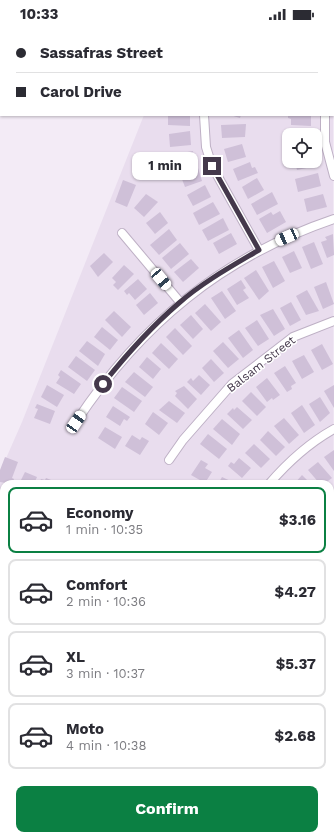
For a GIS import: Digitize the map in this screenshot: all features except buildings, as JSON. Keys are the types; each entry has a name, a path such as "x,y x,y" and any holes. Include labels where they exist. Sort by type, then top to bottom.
{"street":[{"path":"204,116 206,147 212,166 259,250"},
{"path":"325,116 325,142 334,176"},
{"path":"76,422 134,346 180,302 225,270 259,250 309,227 334,219"},
{"path":"122,233 180,302"},
{"name":"Balsam Street","path":"169,460 183,440 232,384 293,337 334,321"},
{"path":"273,480 285,466 307,447 334,429"}],"shaded area":[{"path":"144,116 333,116 334,480 0,480 0,472 22,422"}],"route":[{"path":"103,384 134,346 180,302 225,270 259,250 212,166"}]}
